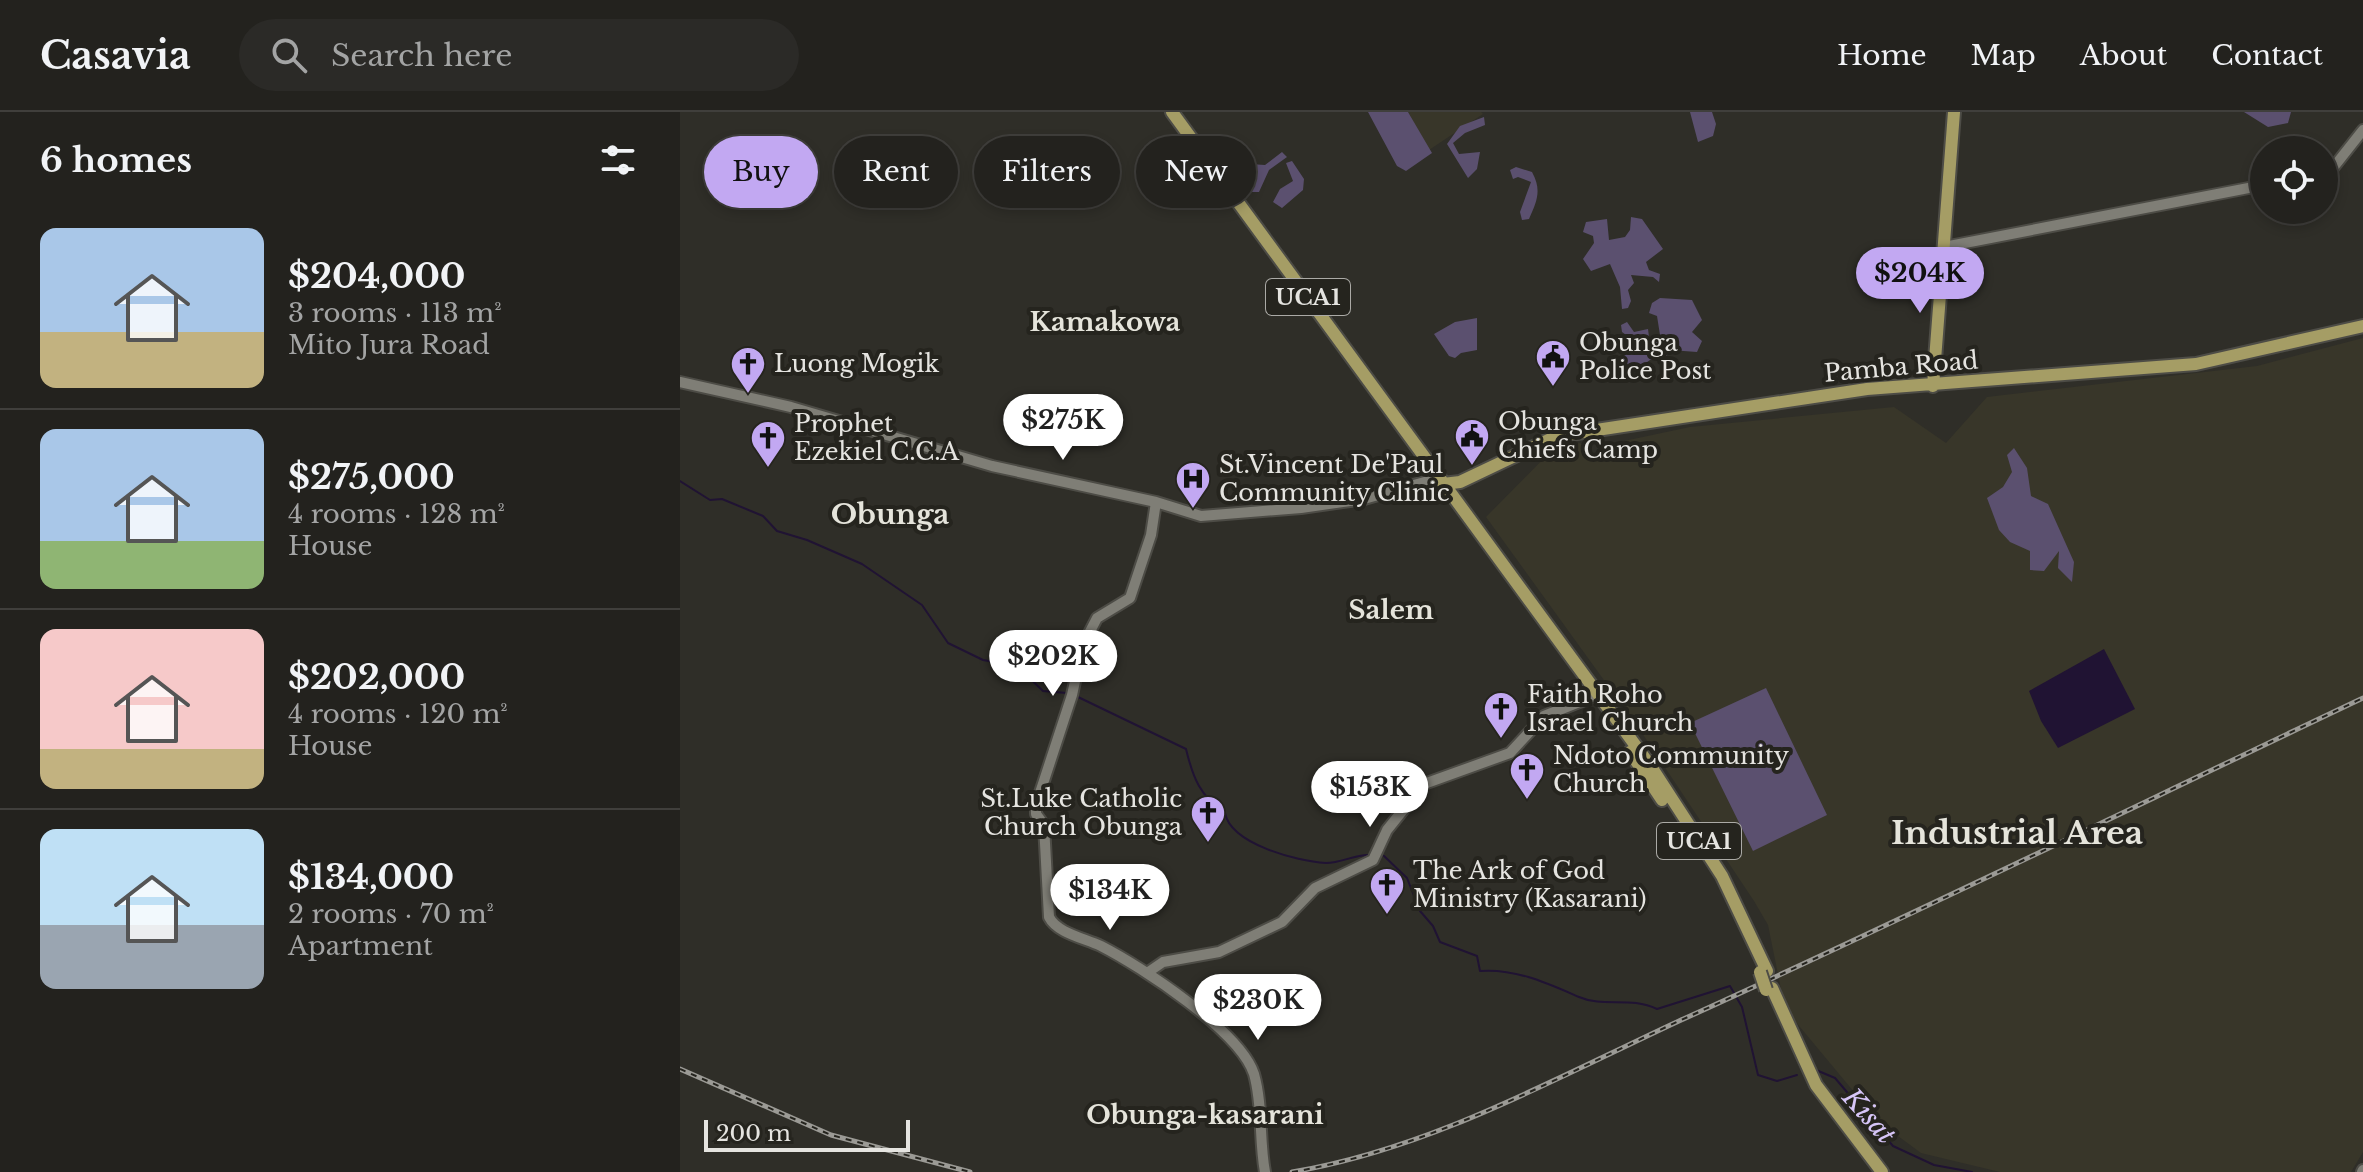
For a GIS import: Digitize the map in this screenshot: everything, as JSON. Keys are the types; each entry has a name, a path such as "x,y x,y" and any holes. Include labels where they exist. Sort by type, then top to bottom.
{"main road":[{"name":"UCA1","path":"1172,112 1447,484 1597,695 1618,734 1724,894 1764,972 1784,1038 1809,1088 1872,1172"},
{"path":"1933,386 1954,112"},
{"name":"Pamba Road","path":"1447,484 1557,436 1797,399 2196,364 2363,326"},
{"name":"UCA1","path":"1769,989 1816,1085 1882,1172"}],"street":[{"path":"2338,162 2363,130"},
{"path":"1944,247 2250,188"},
{"path":"680,382 791,407 992,466 1156,502 1207,517 1364,499 1428,481 1447,484"},
{"path":"1156,502 1151,535 1130,598 1097,618 1083,645 1072,695 1035,809 1044,825 1049,917 1053,925 1101,946 1147,973 1227,1034 1245,1053 1256,1084 1265,1172"},
{"path":"1147,973 1163,962 1219,952 1282,922 1315,888 1373,860 1387,830 1424,784 1510,753 1544,716 1597,695"}],"shaded area":[{"path":"1368,112 1408,112 1432,153 1406,171 1397,166"},
{"path":"1408,112 1481,112 1483,114 1429,150"},
{"path":"1690,112 1712,112 1716,124 1713,136 1698,142"},
{"path":"2244,112 2291,112 2288,123 2268,127"},
{"path":"1484,117 1485,125 1465,133 1453,143 1459,154 1480,152 1477,169 1468,178 1447,144 1460,126"},
{"path":"1282,152 1287,157 1269,170 1259,192 1256,192 1256,164 1265,165"},
{"path":"1292,161 1304,179 1303,190 1282,208 1273,202 1280,189 1293,181 1286,163"},
{"path":"1516,167 1532,172 1537,184 1536,201 1529,219 1522,220 1520,212 1531,182 1518,177 1513,179 1510,170"},
{"path":"1631,217 1642,219 1663,249 1646,262 1649,270 1660,274 1659,282 1653,277 1631,275 1634,283 1628,290 1631,301 1628,308 1622,309 1620,287 1610,264 1591,271 1583,259 1594,243 1593,236 1583,232 1586,222 1607,219 1609,240 1625,237 1630,230"},
{"path":"1660,298 1692,300 1702,320 1692,332 1702,341 1697,352 1670,350 1666,357 1650,360 1633,372 1622,357 1631,352 1629,337 1622,332 1621,325 1627,322 1634,332 1648,329 1649,337 1660,335 1657,316 1649,313 1652,303"},
{"path":"1477,318 1477,350 1461,353 1455,358 1449,356 1434,334 1455,322"},
{"path":"2363,338 2363,1152 2351,1172 2000,1172 1921,1153 1879,1122 1785,1009 1768,925 1754,901 1640,730 1486,517 1563,439 1573,445 1580,443 1603,462 1616,445 1624,441 1690,427 1894,407 1946,443 1987,397 2257,366"},
{"path":"2014,448 2027,468 2031,496 2048,504 2074,562 2072,582 2058,568 2059,551 2044,571 2030,570 2030,551 2010,542 1999,530 1987,498 2003,487 2012,472 2007,455"},
{"path":"2104,649 2135,709 2058,748 2041,721 2029,691"},
{"path":"1766,688 1827,815 1753,851 1690,723"}],"waterway":[{"path":"680,481 710,500 722,499 763,516 777,531 807,540 862,564 922,605 948,643 983,660 1017,666 1043,691 1067,693"},
{"path":"1078,697 1186,749 1195,778 1204,793 1225,813 1239,834 1252,842 1298,859 1326,863 1370,855"},
{"path":"1384,856 1407,878 1420,911 1433,926 1440,942 1477,956 1480,971 1519,974 1588,1000 1637,1003 1657,1009 1730,986 1742,1007 1758,1075 1777,1081 1797,1075"},
{"name":"Kisat","path":"1816,1070 1835,1078 1893,1146 1934,1165 1972,1172"}],"railway":[{"path":"1292,1172 1393,1147 1490,1110 2363,698"},
{"path":"680,1069 831,1135 970,1172"}],"place":[{"name":"Obunga Police Post","path":"1553,388"},
{"name":"Luong Mogik","path":"748,395"},
{"name":"Obunga Chiefs Camp","path":"1472,467"},
{"name":"Prophet Ezekiel C.C.A","path":"768,469"},
{"name":"St.Vincent De'Paul Community Clinic","path":"1193,510"},
{"name":"Faith Roho Israel Church","path":"1501,740"},
{"name":"Ndoto Community Church","path":"1527,801"},
{"name":"St.Luke Catholic Church Obunga","path":"1208,844"},
{"name":"The Ark of God Ministry (Kasarani)","path":"1387,916"}],"district":[{"name":"Kamakowa","path":"1105,322"},
{"name":"Obunga","path":"890,514"},
{"name":"Salem","path":"1391,610"},
{"name":"Industrial Area","path":"2017,833"},
{"name":"Obunga-kasarani","path":"1205,1115"}]}
